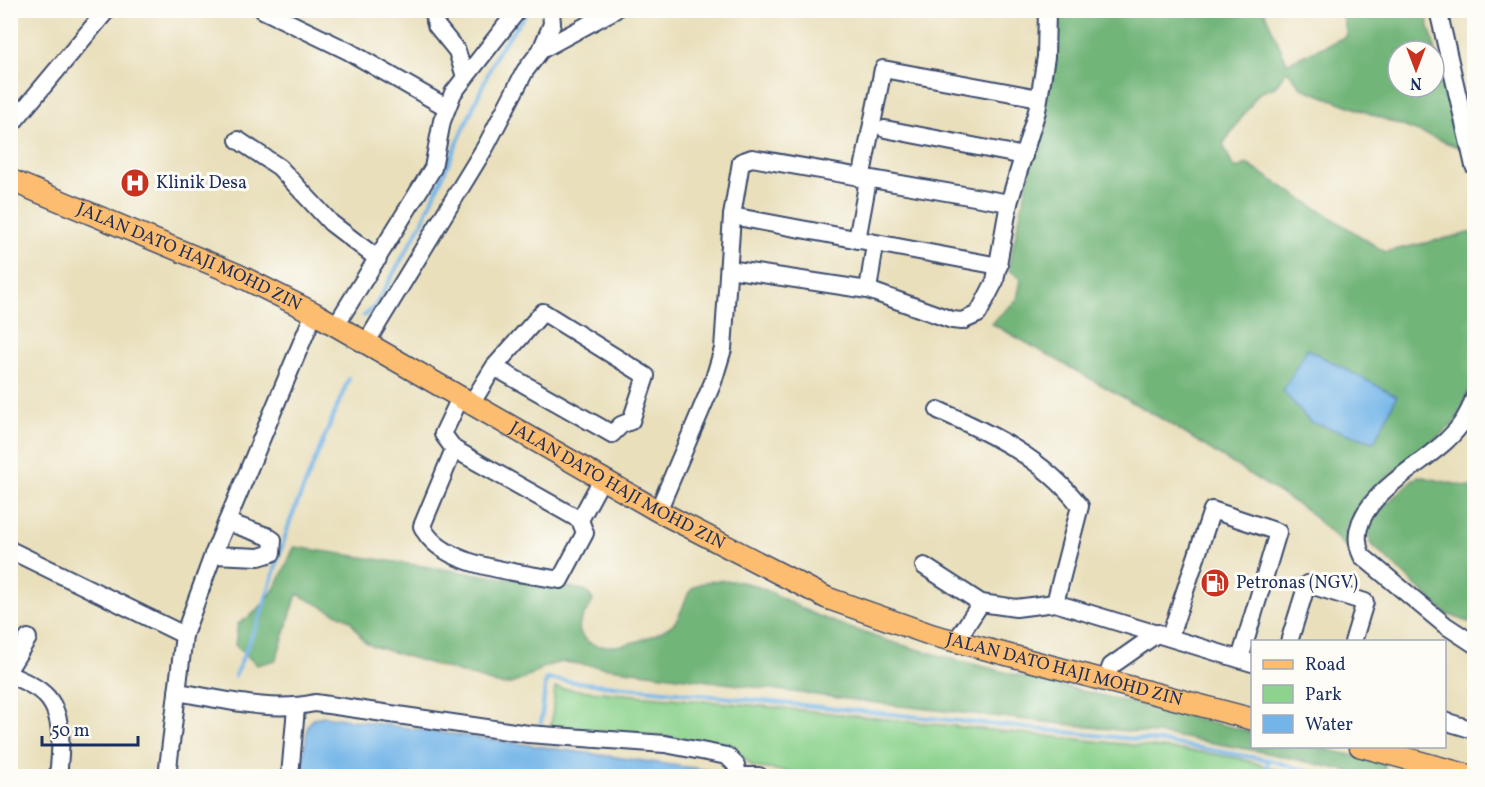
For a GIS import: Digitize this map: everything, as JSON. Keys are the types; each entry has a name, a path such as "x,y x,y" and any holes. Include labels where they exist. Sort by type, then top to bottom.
{"main road":[{"name":"JALAN DATO HAJI MOHD ZIN","path":"10,180 236,274 314,313 658,511 827,598 886,621 956,641 1251,719"},
{"path":"1366,748 1471,777"}],"street":[{"path":"10,126 108,10"},
{"path":"263,10 348,51 446,107"},
{"path":"432,10 436,25 457,51 465,77"},
{"path":"336,325 433,168 446,107 465,77 518,10"},
{"path":"366,343 486,146 525,71 542,50 552,24 551,10"},
{"path":"542,50 615,10"},
{"path":"729,269 868,290 962,321 978,314 995,281 1009,203 1039,98 1046,57 1047,10"},
{"path":"1438,10 1474,166"},
{"path":"857,240 883,69 1039,98"},
{"path":"885,129 1024,156"},
{"path":"238,140 279,168 330,222 378,260"},
{"path":"658,511 713,382 723,349 732,216 738,168 746,158 1009,203"},
{"path":"732,216 999,266"},
{"path":"868,290 875,244"},
{"path":"454,449 422,526 426,536 450,554 473,564 560,580 585,532 580,520 454,449 442,434 494,367 543,312 646,376 631,421 621,425 612,434 494,367"},
{"path":"167,777 184,634 213,555 314,313"},
{"path":"1474,398 1462,425 1447,441 1371,502 1356,533 1357,545 1362,556 1445,626 1474,644"},
{"path":"938,410 999,437 1062,483 1080,506 1055,603"},
{"path":"580,520 602,479"},
{"path":"1106,680 1111,666 1164,635 1212,510 1278,532 1251,640"},
{"path":"213,555 259,557 272,553 273,540 227,522"},
{"path":"10,550 184,634"},
{"path":"924,566 981,603 1016,608 1055,603 1246,661 1251,641"},
{"path":"1289,640 1307,584 1365,602 1354,640"},
{"path":"956,641 981,603"},
{"path":"10,667 28,638"},
{"path":"10,675 44,694 54,707 60,743 58,777"},
{"path":"177,692 251,704 296,708 315,703 528,734 665,744 728,756 736,765 738,777"},
{"path":"290,777 296,708"},
{"path":"1446,722 1474,730"},
{"path":"743,777 759,777"}],"green space":[{"path":"1053,11 1264,11 1287,63 1347,36 1342,11 1425,11 1432,39 1386,39 1386,99 1446,99 1446,91 1461,148 1302,88 1287,70 1275,87 1259,93 1223,144 1234,169 1247,164 1385,252 1474,232 1474,379 1455,423 1365,495 1345,529 1351,552 1308,511 1162,419 991,323 1017,300 1021,279 1008,269 1044,109"},
{"path":"1418,476 1474,488 1474,624 1447,614 1370,543 1368,525 1376,513"},
{"path":"294,547 585,590 593,600 580,623 580,632 587,641 610,646 640,640 666,629 680,615 687,596 697,585 717,581 742,582 762,588 807,611 888,641 1251,732 1251,748 1320,748 1377,761 1385,764 1384,774 1369,776 1263,752 1173,736 900,706 564,662 547,666 517,682 501,685 373,646 364,641 350,620 297,594 276,660 257,665 235,645 238,624 266,601"},
{"path":"555,688 771,707 1199,752 1238,758 1300,776 821,776 753,767 736,750 671,737 551,727"}],"water":[{"path":"1307,349 1397,396 1374,442 1310,422 1283,391"},
{"path":"323,716 707,770 713,771 715,776 300,776 308,725 313,719"}],"waterway":[{"path":"364,316 375,306 422,223 498,51 529,10"},
{"path":"235,676 261,614 290,521 349,378"},
{"path":"541,723 546,679 1164,742 1269,760 1324,776"},
{"path":"1263,776 1269,760"}],"place":[{"name":"Klinik Desa","path":"135,183"},
{"name":"Petronas (NGV)","path":"1215,583"}]}
